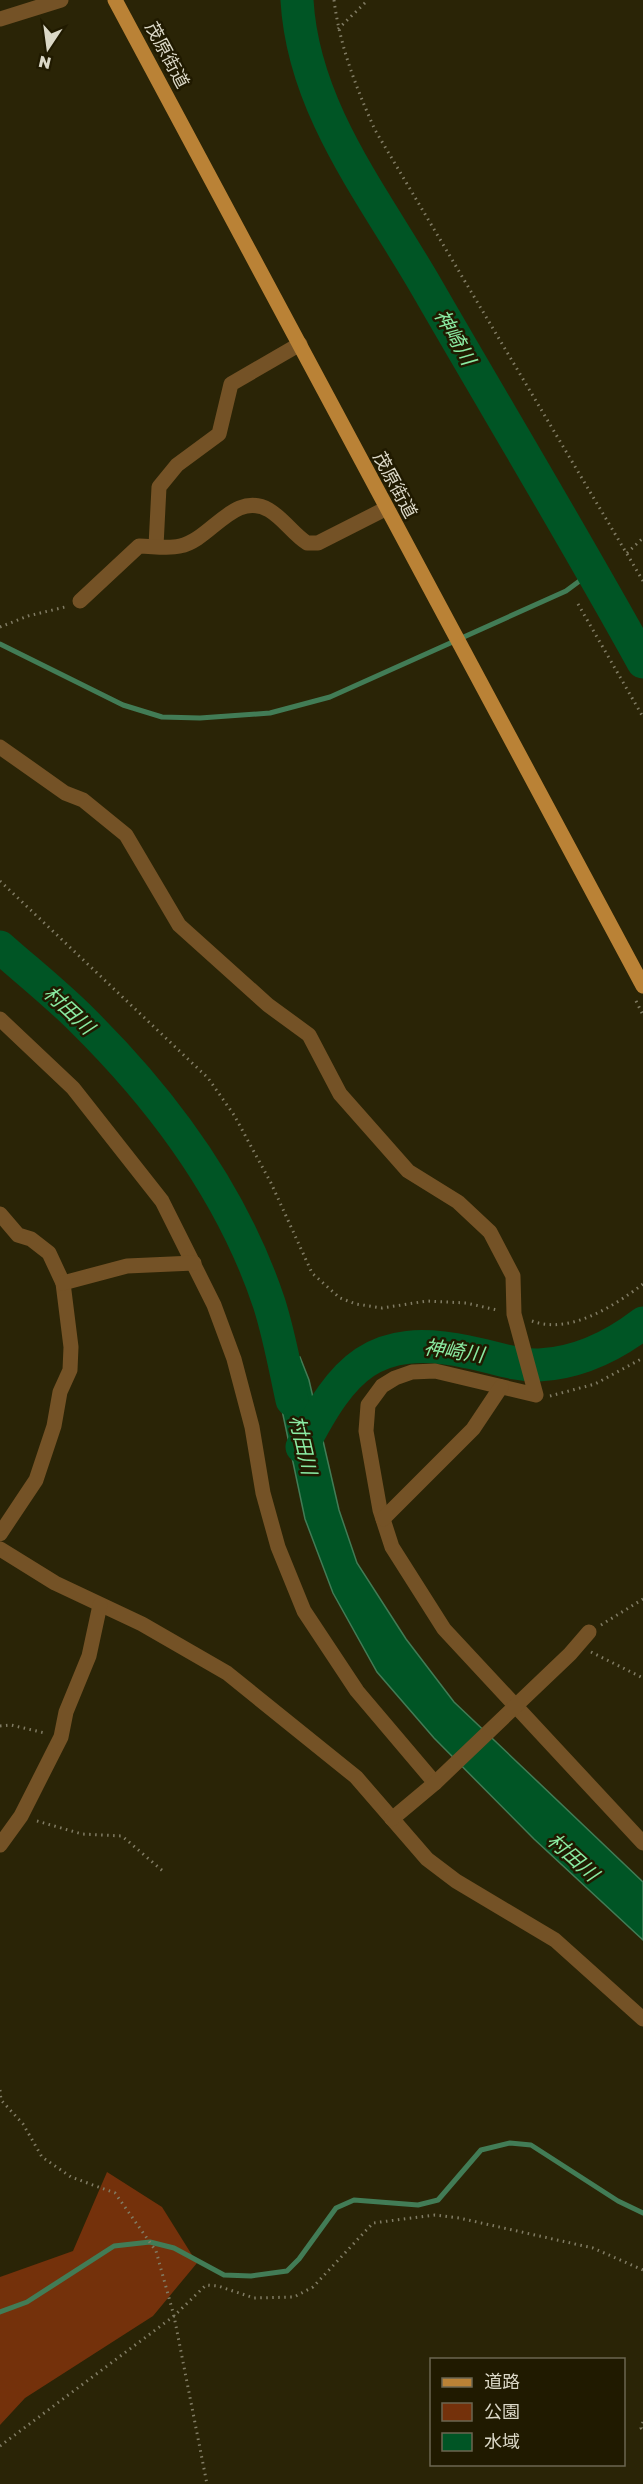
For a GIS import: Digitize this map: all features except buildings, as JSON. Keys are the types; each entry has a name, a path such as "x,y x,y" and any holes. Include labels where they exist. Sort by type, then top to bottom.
{"main road":[{"name":"茂原街道","path":"115,0 300,344 385,509 643,986"}],"street":[{"path":"0,20 61,0"},
{"path":"156,546 159,487 177,465 219,434 231,384 300,344"},
{"path":"80,602 139,546 180,547 198,539 231,512 247,506 268,510 307,543 318,543 385,509"},
{"path":"0,747 64,793 83,800 126,836 179,925 268,1005 309,1035 340,1094 408,1171 458,1202 490,1232 513,1276 514,1314 536,1395 435,1371 412,1372 395,1378 373,1395 368,1405 366,1431 383,1519 392,1547 444,1629 643,1843"},
{"path":"0,1019 73,1088 118,1141 162,1201 194,1263 234,1359 252,1427 263,1493 278,1547 304,1611 357,1690 435,1783"},
{"path":"0,1214 18,1235 31,1239 49,1253 63,1283 70,1347 70,1371 60,1392 54,1426 36,1480 0,1534"},
{"path":"63,1283 127,1266 194,1263"},
{"path":"383,1519 473,1429 501,1387"},
{"path":"0,1549 55,1583 142,1624 227,1673 357,1777 427,1859 456,1881 555,1940 643,2019"},
{"path":"0,1845 21,1816 61,1737 66,1712 89,1656 100,1605"},
{"path":"392,1819 435,1783 516,1707 590,1632"}],"path":[{"path":"334,0 338,29 348,67 375,130 643,581"},
{"path":"338,29 368,0"},
{"path":"627,553 643,538"},
{"path":"0,627 28,616 59,610 80,602"},
{"path":"578,604 643,717"},
{"path":"0,881 208,1078 234,1115 271,1183 312,1274 340,1298 356,1304 382,1308 427,1301 466,1303 514,1314 539,1323 573,1321 595,1314 643,1284"},
{"path":"536,1395 549,1397 574,1392 643,1358"},
{"path":"590,1632 643,1599"},
{"path":"575,1649 592,1652 643,1678"},
{"path":"0,1726 11,1725 61,1737"},
{"path":"21,1816 82,1834 122,1836 164,1872"},
{"path":"0,2090 1,2100 23,2124 42,2157 71,2177 115,2193 156,2251 174,2316 207,2484"},
{"path":"0,2446 174,2316 206,2285 218,2286 254,2298 294,2297 313,2287 373,2223 408,2217 459,2218 593,2248 643,2270"},
{"path":"643,2422 641,2428 643,2430"}],"green space":[{"path":"107,2172 162,2207 197,2263 153,2316 25,2398 0,2425 0,2277 73,2251"}],"water":[{"path":"300,1357 309,1380 339,1510 357,1563 406,1639 454,1702 643,1882 643,1940 534,1839 434,1738 377,1672 333,1593 305,1519 271,1358"}],"waterway":[{"name":"神崎川","path":"297,0 302,40 312,78 344,150 426,286 643,662"},
{"path":"0,644 123,705 162,717 200,718 270,713 330,697 566,591 593,571"},
{"name":"村田川","path":"0,947 62,1001 112,1050 167,1116 192,1151 236,1224 254,1263 273,1315 292,1400"},
{"name":"神崎川","path":"302,1447 317,1419 347,1377 365,1362 385,1352 408,1347 435,1347 521,1364 553,1364 594,1352 620,1339 643,1323"},
{"path":"0,2312 27,2302 114,2246 150,2242 174,2248 224,2275 251,2276 287,2271 299,2259 336,2208 354,2200 418,2205 438,2200 481,2150 510,2143 531,2145 618,2201 643,2213"}]}
